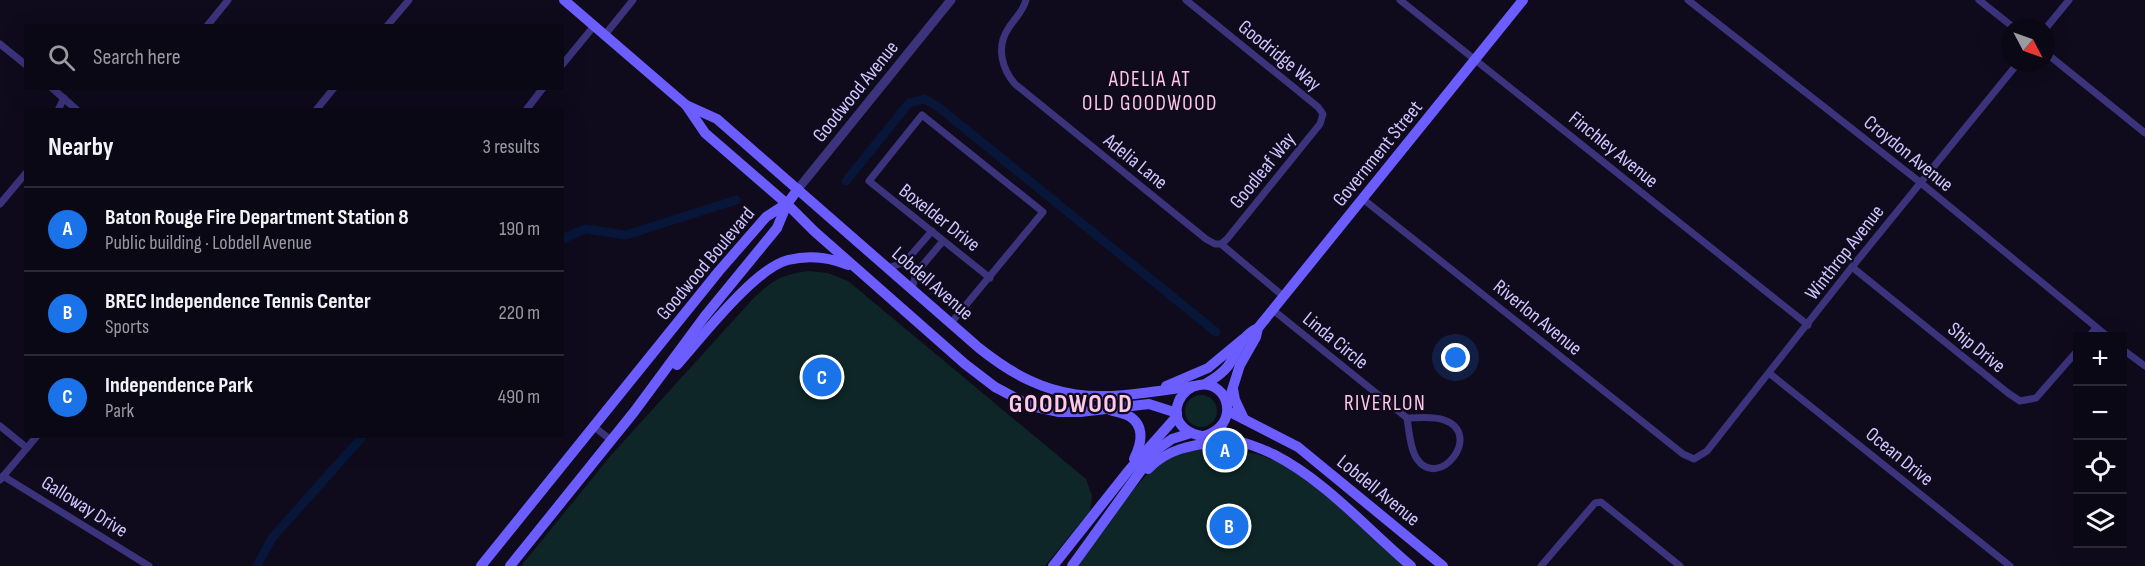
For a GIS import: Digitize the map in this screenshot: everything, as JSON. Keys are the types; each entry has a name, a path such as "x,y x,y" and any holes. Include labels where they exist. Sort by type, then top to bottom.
{"main road":[{"name":"Lobdell Avenue","path":"564,0 686,105 705,133 787,204 814,231 995,387 1031,406 1059,412 1108,410 1127,405 1149,404 1177,414"},
{"name":"Government Street","path":"1227,409 1240,365 1256,337 1258,328 1523,0"},
{"name":"Lobdell Avenue","path":"686,105 717,119 980,348 1020,376 1064,393 1109,397 1194,386"},
{"name":"Goodwood Avenue","path":"787,204 798,189"},
{"name":"Goodwood Boulevard","path":"481,566 719,271 766,217 787,204"},
{"name":"Goodwood Boulevard","path":"510,566 634,412 705,316 777,228 787,204"},
{"path":"634,412 758,277 787,260 811,257 836,260 858,269"},
{"path":"705,316 722,286 719,271"},
{"name":"Government Street","path":"1205,384 1215,379 1227,367 1243,339 1250,331 1258,328"},
{"path":"1158,391 1208,368 1243,339"},
{"path":"966,364 980,348"},
{"path":"1205,384 1212,386 1223,395 1227,409 1225,422 1221,428 1203,436 1191,433 1181,425 1177,414 1179,400 1183,393 1194,386 1205,384"},
{"path":"1233,387 1235,400 1244,419"},
{"path":"1059,412 1064,393"},
{"name":"Lobdell Avenue","path":"1227,409 1298,447 1443,566"},
{"path":"1108,410 1127,414 1139,428 1141,434 1139,448 1129,470"},
{"path":"1053,566 1177,414"},
{"path":"1072,566 1160,446 1172,439 1191,433"},
{"name":"Lobdell Avenue","path":"1203,436 1228,439 1265,450 1302,472 1411,566"},
{"path":"1132,484 1154,463 1171,452 1188,446 1228,439"}],"street":[{"path":"209,24 228,0"},
{"path":"389,24 409,0"},
{"path":"604,36 633,0"},
{"name":"Goodwood Avenue","path":"798,189 951,0"},
{"name":"Adelia Lane","path":"1026,0 1004,38 1001,55 1009,78 1206,239 1215,244 1221,244 1283,296"},
{"name":"Goodridge Way","path":"1186,0 1318,107 1323,114"},
{"name":"Finchley Avenue","path":"1400,0 1808,325"},
{"name":"Croydon Avenue","path":"1688,0 1921,183 2102,332"},
{"path":"1979,0 2002,18"},
{"path":"2054,18 2069,0"},
{"path":"564,63 594,26"},
{"path":"0,44 24,64"},
{"path":"2055,60 2145,133"},
{"name":"Winthrop Avenue","path":"1694,459 1707,451 1852,267 2011,72"},
{"path":"54,90 76,108"},
{"path":"318,108 332,90"},
{"path":"528,108 541,90"},
{"path":"59,108 64,98"},
{"name":"Goodleaf Way","path":"1221,244 1320,124 1323,114"},
{"name":"Boxelder Drive","path":"922,115 1043,212 990,278 932,231 868,182 922,115"},
{"path":"0,204 24,175"},
{"name":"Riverlon Avenue","path":"1363,199 1683,454 1694,459"},
{"path":"888,268 905,262 932,231"},
{"path":"912,289 916,273 943,241"},
{"name":"Ship Drive","path":"1852,267 2008,393 2020,400 2036,398 2073,356"},
{"path":"951,323 990,278"},
{"name":"Linda Circle","path":"1273,310 1407,418"},
{"path":"2092,332 2096,328"},
{"path":"2127,353 2145,366"},
{"name":"Ocean Drive","path":"1769,373 2010,566"},
{"path":"1407,418 1432,418 1446,421 1454,427 1460,441 1458,452 1445,466 1434,468 1425,465 1417,459 1407,418"},
{"path":"0,426 27,448"},
{"path":"594,426 611,440"},
{"path":"2,478 35,438"},
{"name":"Galloway Drive","path":"2,478 149,566"},
{"path":"1541,566 1595,503 1601,502 1680,566"}],"green space":[{"path":"809,271 828,273 848,281 1086,479 1092,496 1090,511 1045,566 521,566 612,454 751,301 777,280 791,274"},
{"path":"1201,395 1213,399 1217,411 1213,423 1201,427 1189,423 1185,411 1189,399"},
{"path":"1218,448 1257,454 1303,475 1406,566 1078,566 1120,507 1156,466 1180,453"}],"waterway":[{"path":"846,181 909,103 924,99 937,106 1216,332"},
{"path":"564,238 586,229 626,235 736,200"},
{"path":"257,566 272,538 361,438"}],"place":[{"name":"Independence Park","path":"822,377"},
{"name":"Baton Rouge Fire Department Station 8","path":"1225,450"},
{"name":"BREC Independence Tennis Center","path":"1229,526"}],"district":[{"name":"ADELIA AT OLD GOODWOOD","path":"1150,91"},
{"name":"GOODWOOD","path":"1071,403"},
{"name":"RIVERLON","path":"1385,403"}]}
